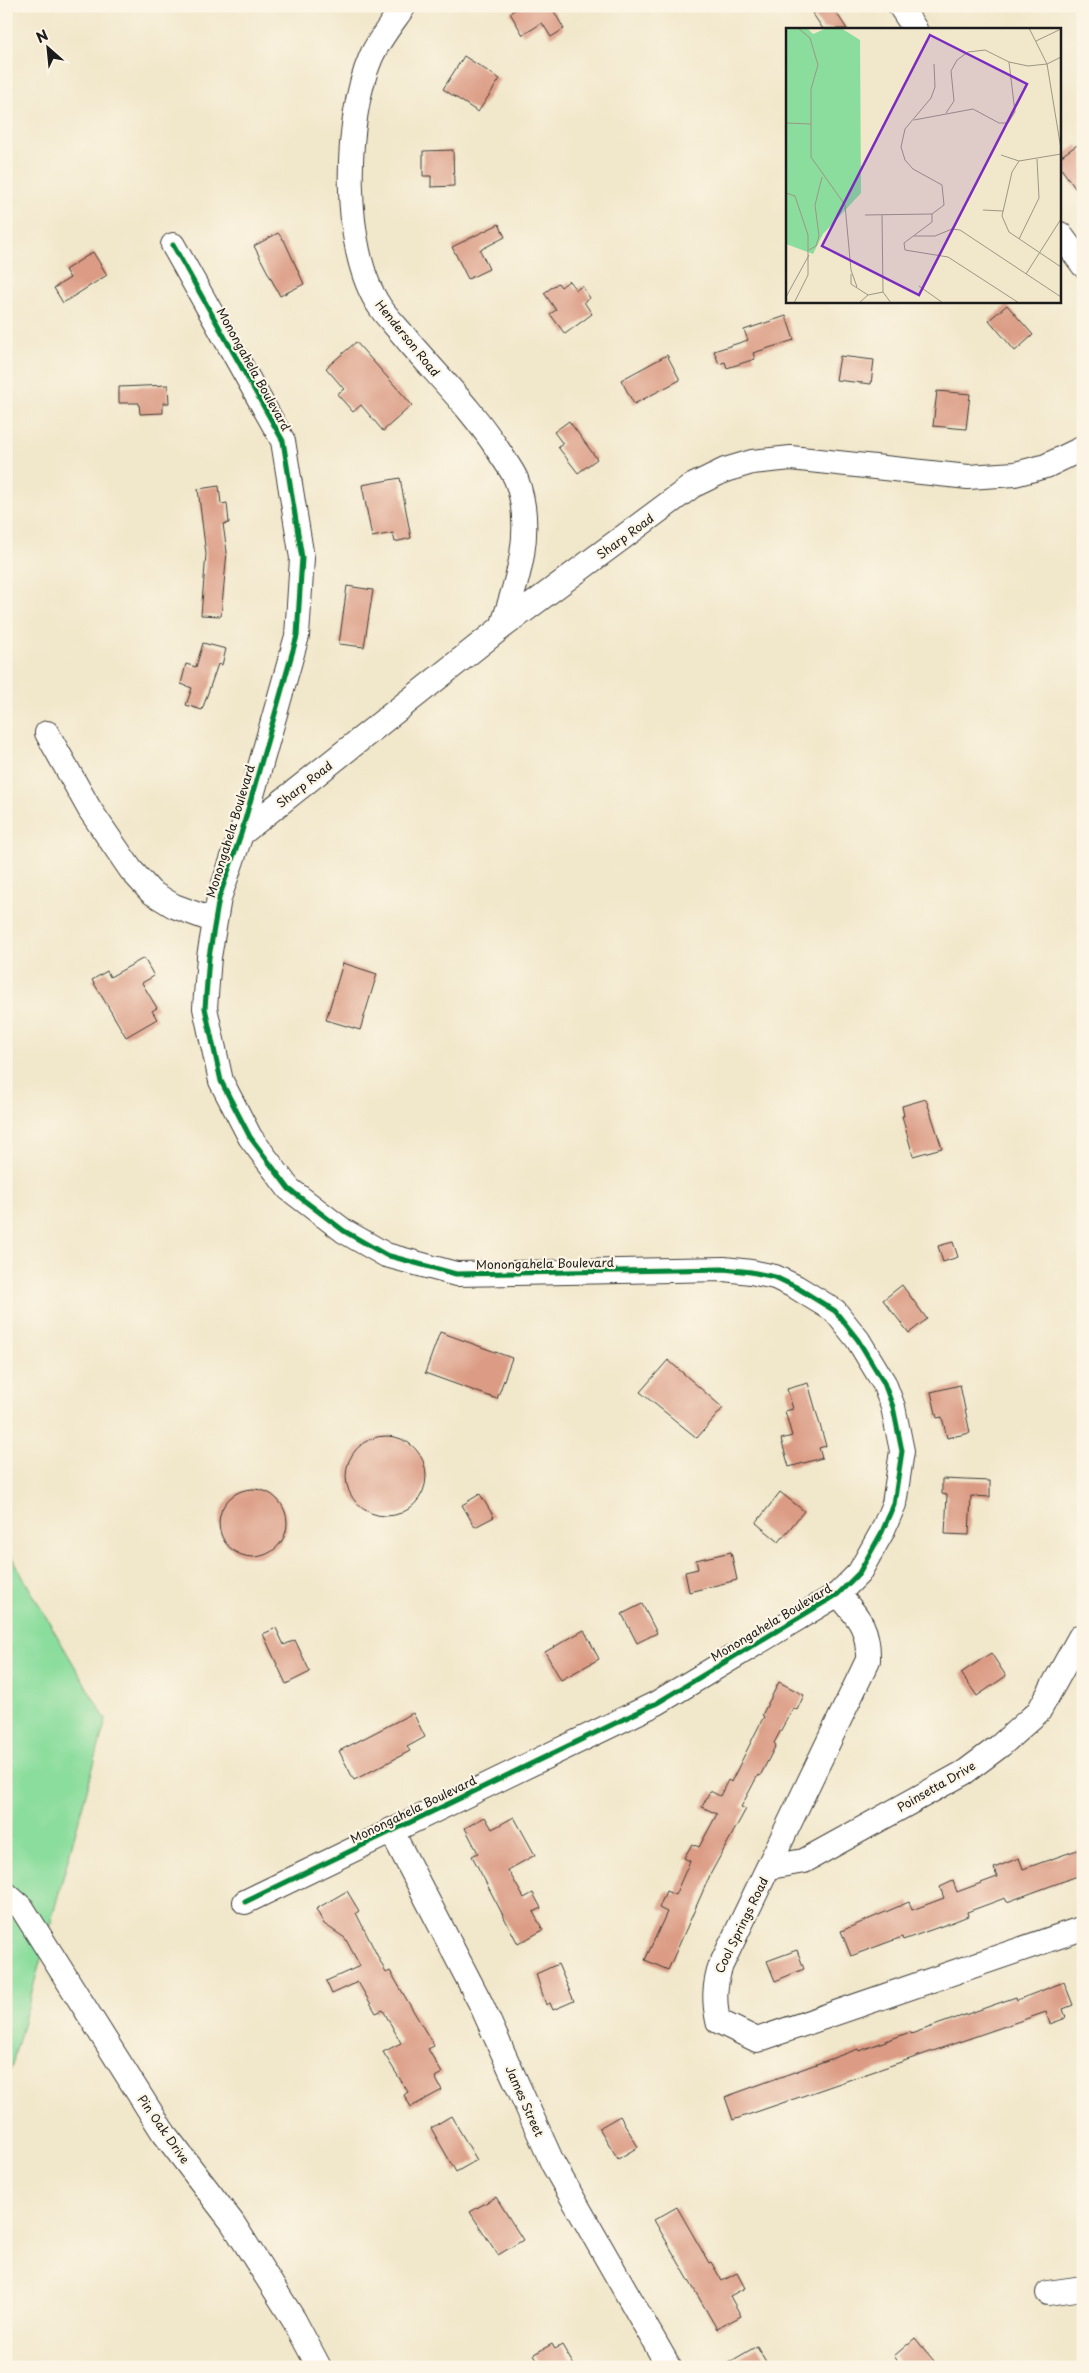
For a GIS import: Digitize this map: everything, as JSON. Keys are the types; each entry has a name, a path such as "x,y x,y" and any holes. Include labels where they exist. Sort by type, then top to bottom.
{"street":[{"name":"Henderson Road","path":"404,6 371,57 357,108 350,174 354,232 361,270 379,307 486,431 516,479 522,507 525,537 518,580 502,627"},
{"path":"900,6 914,28"},
{"path":"1062,237 1083,265"},
{"name":"Monongahela Boulevard","path":"173,246 283,441 302,558 297,636 241,834 219,898 209,957 205,1008 221,1081 250,1137 290,1189 344,1231 386,1255 456,1274 724,1269 775,1277 796,1286 835,1311 858,1340 884,1383 893,1407 902,1451 894,1504 882,1532 858,1573 838,1594 656,1703 245,1902"},
{"name":"Sharp Road","path":"241,834 502,627 692,486 725,470 752,462 791,458 968,477 1015,474 1046,466 1083,448"},
{"path":"48,733 90,810 122,858 150,892 174,906 216,921"},
{"name":"Cool Springs Road","path":"838,1594 862,1622 868,1641 868,1660 770,1867 721,1965 715,1980 714,2002 718,2022 757,2040 1083,1928"},
{"name":"Poinsetta Drive","path":"770,1867 804,1861 965,1772 1002,1745 1039,1712 1080,1637 1083,1635"},
{"name":"James Street","path":"391,1830 481,2004 553,2164 669,2367"},
{"name":"Pin Oak Drive","path":"6,1894 22,1908 163,2132 232,2222 294,2320 319,2367"},
{"path":"1048,2292 1083,2288"}],"green space":[{"path":"6,1548 106,1720 6,2087"}],"building":[{"path":"520,6 551,6 564,29 551,37 542,23 523,35 510,13"},
{"path":"824,6 832,6 846,28 822,28 813,14"},
{"path":"464,56 500,79 478,112 443,89"},
{"path":"1077,145 1083,154 1083,199 1062,170 1062,156"},
{"path":"453,150 454,186 431,187 431,176 423,176 423,151"},
{"path":"499,224 505,237 480,250 489,269 468,279 452,247"},
{"path":"278,233 285,242 304,284 280,296 254,246"},
{"path":"93,252 107,275 63,303 54,288 70,278 65,270"},
{"path":"569,281 576,290 582,286 590,298 584,302 592,314 565,334 550,314 556,310 544,293 558,283 561,287"},
{"path":"1007,305 1033,335 1015,351 989,320"},
{"path":"786,316 794,340 753,353 755,359 727,368 725,362 719,364 714,351 748,340 744,330"},
{"path":"356,342 412,405 383,431 361,405 353,412 337,394 344,389 326,368"},
{"path":"667,355 680,380 634,404 621,380"},
{"path":"840,356 874,360 871,384 836,380"},
{"path":"168,385 169,403 163,403 163,413 140,414 139,403 119,403 119,387"},
{"path":"937,391 970,394 966,429 933,426"},
{"path":"569,421 597,459 578,473 558,447 563,444 554,432"},
{"path":"400,478 411,538 395,542 393,533 372,537 362,485"},
{"path":"219,486 221,504 227,503 229,523 223,524 227,552 221,616 201,615 206,554 198,489"},
{"path":"347,586 373,590 364,647 339,644"},
{"path":"203,643 226,649 222,665 218,664 202,710 186,705 192,688 181,684 186,664 196,667"},
{"path":"144,958 154,976 142,983 157,1008 152,1011 157,1019 126,1037 92,980 107,971 110,977"},
{"path":"343,963 377,974 360,1030 326,1020"},
{"path":"926,1099 942,1148 913,1156 902,1116 904,1116 902,1106"},
{"path":"953,1242 958,1257 943,1262 938,1246"},
{"path":"902,1285 927,1319 909,1333 883,1300"},
{"path":"440,1332 512,1358 497,1399 425,1373"},
{"path":"668,1360 723,1408 697,1438 640,1392"},
{"path":"808,1383 826,1446 819,1448 822,1458 789,1467 781,1439 792,1436 785,1411 793,1409 787,1389"},
{"path":"960,1385 970,1433 947,1438 942,1417 937,1418 931,1392"},
{"path":"378,1436 394,1436 415,1447 426,1468 426,1484 415,1505 394,1516 378,1516 364,1510 352,1498 346,1484 346,1468 352,1454 364,1442"},
{"path":"942,1479 990,1481 990,1497 971,1496 969,1535 945,1534 947,1495 942,1494"},
{"path":"253,1489 266,1492 277,1499 284,1510 287,1523 284,1536 277,1547 266,1554 253,1557 240,1554 229,1547 222,1536 219,1523 222,1510 229,1499 240,1492"},
{"path":"780,1492 804,1511 779,1542 756,1523"},
{"path":"480,1494 494,1517 475,1527 462,1505"},
{"path":"731,1552 737,1580 689,1592 685,1572 698,1569 696,1560"},
{"path":"642,1604 657,1633 637,1643 622,1614"},
{"path":"276,1628 284,1645 295,1640 310,1672 286,1684 263,1634"},
{"path":"584,1630 599,1659 561,1680 545,1652"},
{"path":"991,1653 1006,1676 977,1696 961,1673"},
{"path":"779,1682 804,1695 797,1710 793,1708 774,1743 776,1745 760,1776 758,1775 741,1807 746,1809 711,1873 668,1970 645,1960 667,1912 659,1908 666,1891 675,1895 690,1861 684,1858 692,1844 699,1847 717,1814 702,1807 710,1791 720,1796 728,1780 731,1782"},
{"path":"413,1713 425,1737 407,1747 410,1751 354,1780 339,1751"},
{"path":"485,1817 492,1829 514,1817 535,1855 508,1870 524,1898 533,1893 541,1908 533,1912 543,1930 518,1944 472,1856 478,1853 465,1828"},
{"path":"1083,1848 1083,1874 1007,1902 1005,1898 967,1912 968,1916 953,1922 903,1940 902,1937 851,1956 841,1931 909,1902 912,1910 944,1898 940,1887 953,1881 957,1892 997,1877 994,1868 1019,1858 1023,1869"},
{"path":"347,1891 359,1911 356,1913 386,1973 390,1971 434,2046 428,2049 442,2073 435,2077 442,2090 411,2107 404,2095 408,2092 383,2052 401,2043 383,2010 376,2013 358,1982 332,1994 326,1981 360,1966 345,1938 324,1924 316,1909"},
{"path":"797,1950 804,1969 775,1981 767,1961"},
{"path":"558,1964 574,2001 553,2010 550,2003 546,2005 536,1974"},
{"path":"1064,1982 1073,2005 1063,2009 1066,2018 1050,2024 1046,2012 733,2120 725,2097 858,2049 859,2051 910,2032 911,2034 1016,1997 1017,2000"},
{"path":"451,2116 477,2160 456,2172 431,2128"},
{"path":"620,2116 638,2147 618,2159 599,2128"},
{"path":"496,2197 523,2240 498,2255 470,2212"},
{"path":"677,2207 709,2263 711,2262 722,2281 737,2273 745,2288 730,2296 741,2316 717,2329 654,2220"},
{"path":"915,2338 939,2367 902,2367 894,2356"},
{"path":"552,2344 555,2349 562,2345 575,2367 541,2367 534,2354"},
{"path":"757,2346 769,2367 721,2367"}],"cycle path":[{"path":"173,245 283,441 302,558 297,636 241,834 219,898 209,957 205,1008 221,1081 250,1137 289,1189 344,1231 386,1255 456,1274 724,1269 775,1277 796,1287 835,1311 858,1340 884,1383 893,1407 902,1451 894,1504 882,1532 859,1573 838,1594 657,1703 245,1902"}]}
